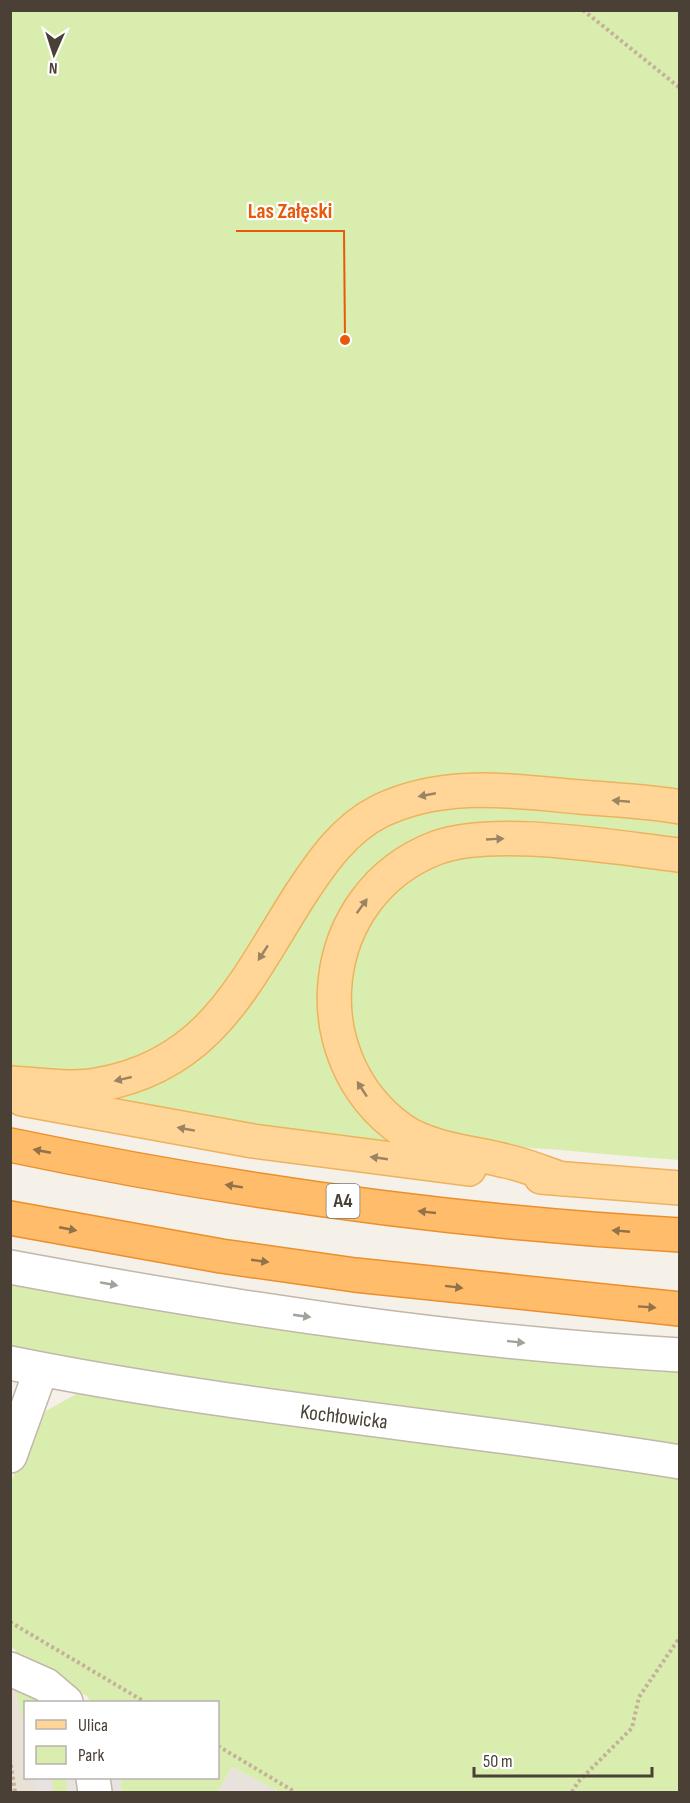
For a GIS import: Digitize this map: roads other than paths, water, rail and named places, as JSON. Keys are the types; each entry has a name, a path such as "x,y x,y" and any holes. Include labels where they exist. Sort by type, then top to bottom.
{"highway":[{"name":"A4","path":"10,1145 228,1185 388,1207 521,1222 680,1235"},
{"path":"10,1218 210,1254 355,1275 680,1309"}],"main road":[{"path":"10,1083 94,1086 137,1076 169,1061 201,1037 227,1009 317,869 344,836 379,812 406,801 450,790 487,789 680,807"},
{"path":"562,1179 508,1161 448,1148 405,1132 375,1109 358,1084 344,1054 334,1019 335,972 341,949 352,920 375,888 401,868 437,848 471,840 513,838 680,855"},
{"path":"10,1096 253,1141 562,1179 680,1188"}],"street":[{"path":"10,1266 165,1294 347,1322 517,1342 680,1355"},
{"path":"10,1456 26,1366"},
{"name":"Kochłowicka","path":"26,1366 282,1410 597,1449 680,1462"},
{"path":"10,1669 46,1685 65,1701"}],"place":[{"name":"Las Załęski","path":"345,340"}]}
